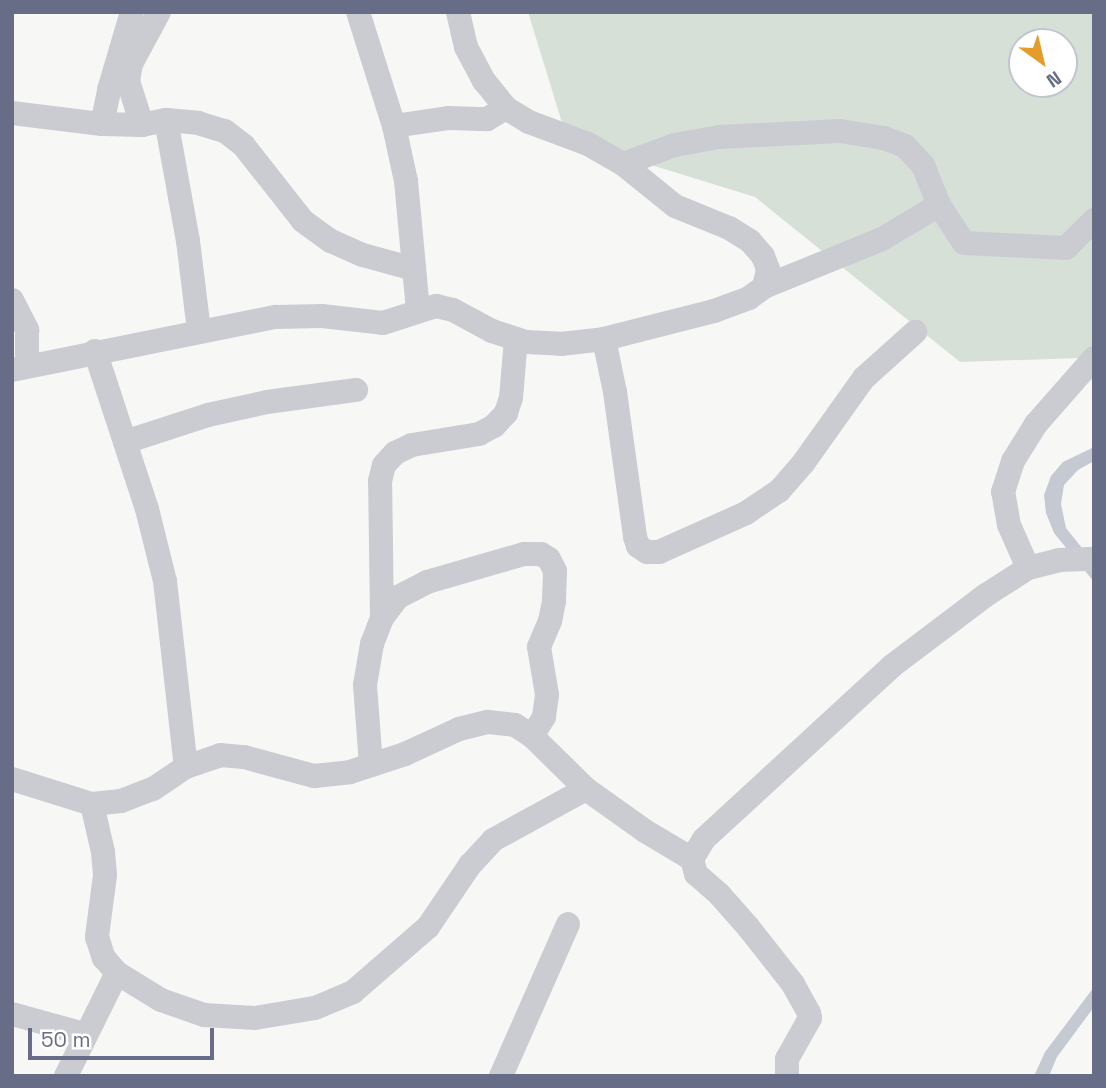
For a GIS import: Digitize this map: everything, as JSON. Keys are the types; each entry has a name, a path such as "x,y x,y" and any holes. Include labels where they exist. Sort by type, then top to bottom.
{"street":[{"path":"102,124 132,12"},
{"path":"159,12 131,64 128,81 154,123 188,241 199,330"},
{"path":"359,12 394,127 406,181 418,310"},
{"path":"458,12 466,47 484,81 506,108 529,122 588,144 623,164 674,206 729,228 750,242 763,256 768,270 764,287"},
{"path":"394,127 449,118 487,119 506,108"},
{"path":"12,113 102,124 198,123 225,131 244,146 303,221 331,241 363,255 414,269"},
{"path":"623,164 675,145 719,137 840,131 884,138 905,146 923,165 939,205 964,243 1066,248 1094,220"},
{"path":"12,300 27,330 20,368 199,330 276,317 322,316 383,323 436,306 453,310 492,331 526,342 561,344 604,340 714,312 749,298 764,287 882,239 939,205"},
{"path":"604,340 615,392 635,537 638,546 647,552 659,552 746,513 779,491 804,462 864,379 915,332"},
{"path":"382,618 380,481 384,465 395,453 412,445 478,434 494,426 506,413 511,398 516,339"},
{"path":"95,351 147,509 164,581 186,767"},
{"path":"1028,568 1009,525 1003,492 1009,471 1035,424 1094,358"},
{"path":"125,442 208,415 267,402 356,390"},
{"path":"371,765 365,685 372,644 382,618 398,597 427,582 523,554 541,554 549,558 555,571 554,601 539,647 547,695 544,717 532,736"},
{"path":"692,859 704,839 892,666 1028,568 1059,560 1094,559"},
{"path":"12,779 92,804 121,801 153,789 186,767 220,755 244,757 314,776 349,772 405,754 458,729 488,722 515,725 532,736 586,789 645,831 692,859 696,874 719,894 749,928 793,984 810,1018 787,1059 787,1076"},
{"path":"92,804 103,852 105,875 97,937 104,958 117,973 161,1000 204,1015 255,1018 315,1009 353,992 428,927 470,865 493,840 586,789"},
{"path":"501,1076 568,925"},
{"path":"66,1076 84,1034 117,973"},
{"path":"12,1014 84,1034"}],"shaded area":[{"path":"528,12 1094,12 1094,347 1081,358 960,362 755,197 567,139"},
{"path":"1094,447 1094,461 1078,470 1064,485 1061,504 1066,528 1094,563 1094,582 1054,533 1046,513 1044,495 1051,476 1063,462"},
{"path":"1094,987 1094,1007 1057,1057 1049,1076 1034,1076 1045,1052"}]}
